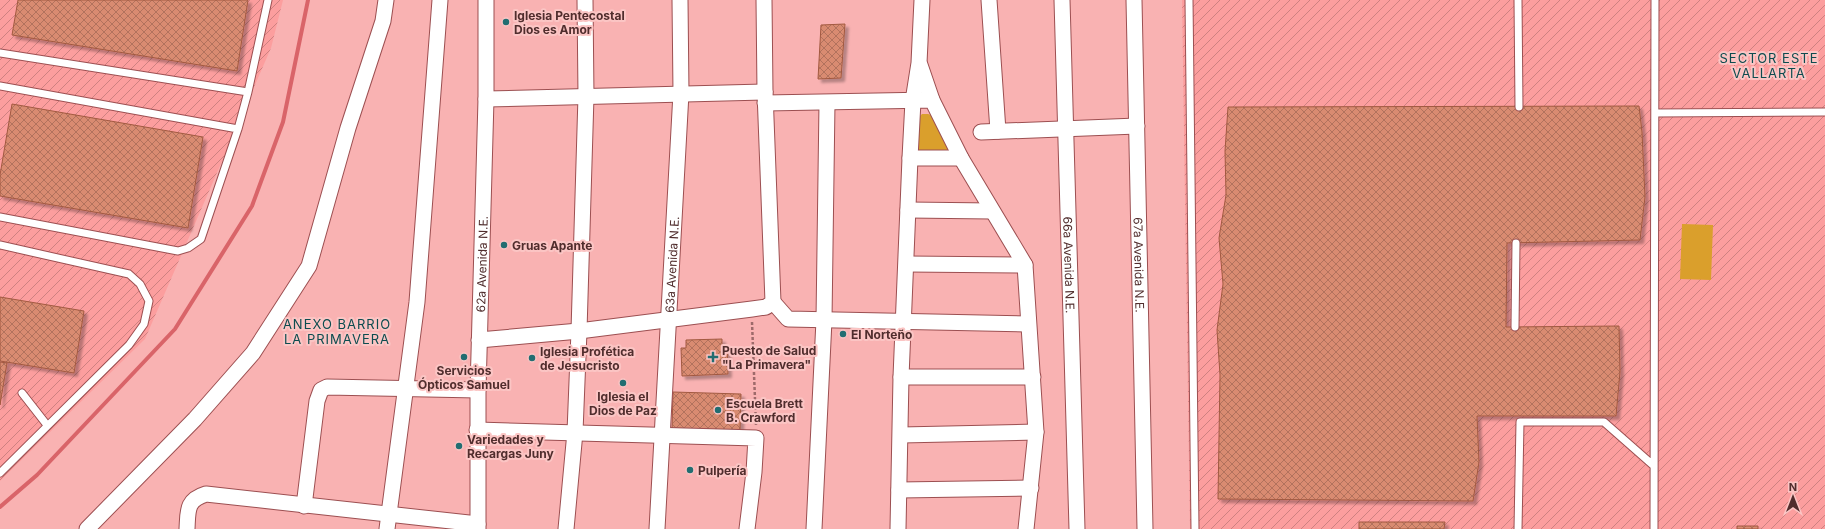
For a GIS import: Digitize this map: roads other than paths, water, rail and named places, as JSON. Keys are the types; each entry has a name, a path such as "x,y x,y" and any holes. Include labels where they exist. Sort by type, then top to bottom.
{"street":[{"path":"87,529 195,419 253,353 310,266 348,128 383,21 386,0"},
{"path":"388,522 407,388 418,294 440,0"},
{"name":"62a Avenida N.E.","path":"478,526 478,340 486,99 486,0"},
{"path":"566,529 575,432 579,331 586,96 585,0"},
{"name":"63a Avenida N.E.","path":"657,529 682,93 680,0"},
{"path":"764,0 765,97 773,302 788,319 904,320 1028,324"},
{"path":"898,529 901,377 907,264 910,158 913,101 919,63 922,0"},
{"path":"989,0 998,131"},
{"name":"66a Avenida N.E.","path":"1062,0 1077,529"},
{"name":"67a Avenida N.E.","path":"1134,0 1145,529"},
{"path":"919,63 932,100 961,158 1025,265 1036,432 1026,529"},
{"path":"486,99 682,93 765,97 827,103 932,100"},
{"path":"814,529 824,320 827,103"},
{"path":"981,132 1137,126"},
{"path":"910,158 961,158"},
{"path":"908,210 992,211"},
{"path":"907,264 1025,265"},
{"path":"478,340 579,331 752,309 766,307 773,302"},
{"path":"901,377 1033,377"},
{"path":"304,506 317,401 321,390 327,387 478,390"},
{"path":"477,430 663,434 756,438 754,472 747,529"},
{"path":"901,435 1036,432"},
{"path":"899,490 1031,488"},
{"path":"186,529 188,511 191,502 197,497 206,494 304,506 388,522 478,526"}],"lane":[{"path":"0,217 178,251 188,248 201,239 238,129 248,92 268,0"},
{"path":"1189,0 1195,529"},
{"path":"1518,0 1519,107"},
{"path":"1654,529 1655,0"},
{"path":"0,53 248,92"},
{"path":"0,86 238,129"},
{"path":"1655,112 1825,112"},
{"path":"1515,327 1516,243"},
{"path":"0,246 129,274 140,284 149,301 144,324 129,345 0,473"},
{"path":"22,393 47,425"},
{"path":"1518,529 1520,419 1604,422 1654,466"}],"waterway":[{"path":"0,507 37,475 175,329 252,206 283,122 308,0"}],"place":[{"name":"Iglesia Pentecostal Dios es Amor","path":"506,22"},
{"name":"Gruas Apante","path":"504,245"},
{"name":"El Norteño","path":"843,334"},
{"name":"Servicios Ópticos Samuel","path":"464,357"},
{"name":"Puesto de Salud \"La Primavera\"","path":"713,357"},
{"name":"Iglesia Profética de Jesucristo","path":"532,358"},
{"name":"Iglesia el Dios de Paz","path":"623,383"},
{"name":"Escuela Brett B. Crawford","path":"718,410"},
{"name":"Variedades y Recargas Juny","path":"459,446"},
{"name":"Pulpería","path":"690,470"}],"district":[{"name":"SECTOR ESTE VALLARTA","path":"1769,66"},
{"name":"ANEXO BARRIO LA PRIMAVERA","path":"337,332"}]}
